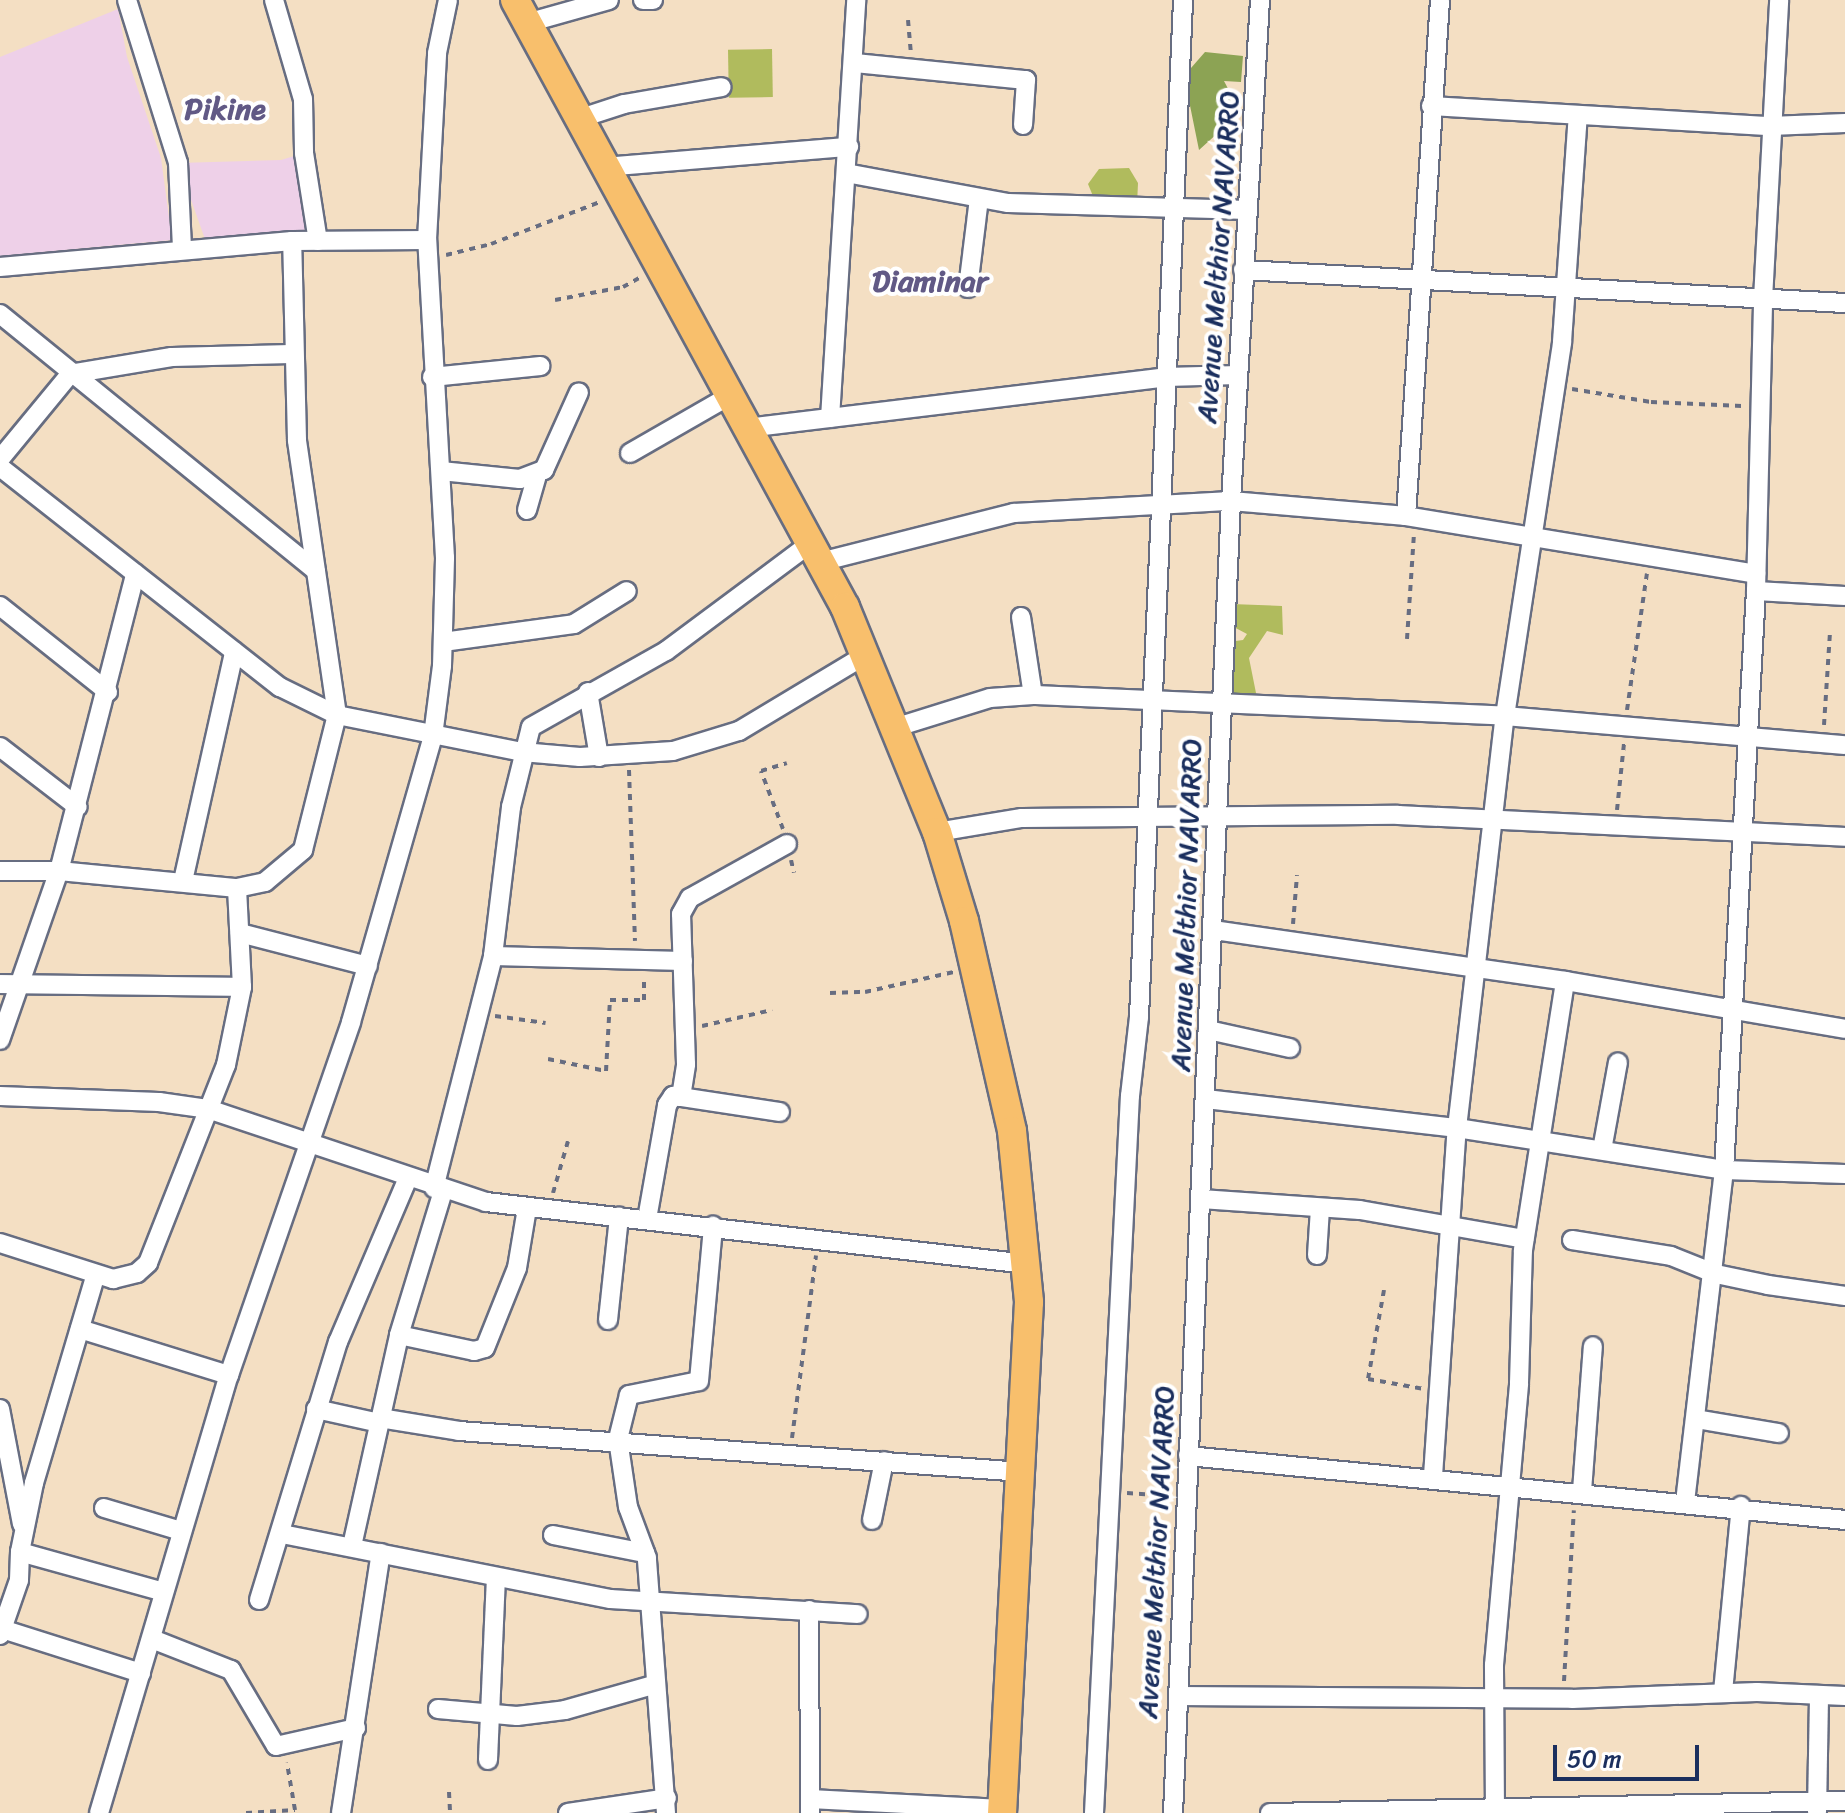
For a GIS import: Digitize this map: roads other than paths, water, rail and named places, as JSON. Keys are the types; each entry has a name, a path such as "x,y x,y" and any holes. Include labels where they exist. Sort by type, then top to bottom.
{"highway":[{"path":"521,12 816,553 867,654 937,832 974,967 1012,1131 1027,1264 1030,1352 1002,1811"}],"street":[{"path":"127,0 178,163 182,249"},
{"path":"274,0 303,99 304,153 318,241"},
{"path":"99,1813 229,1375 310,1146 368,966 433,736 443,642 441,471 432,377 427,249 437,53 448,0"},
{"path":"521,12 609,0"},
{"path":"643,0 653,0"},
{"path":"830,418 855,63 856,0"},
{"path":"1094,1813 1153,698 1183,0"},
{"name":"Avenue Melthior NAVARRO","path":"1173,1813 1231,501 1260,0"},
{"path":"1411,516 1421,277 1440,0"},
{"path":"1685,1502 1716,1274 1724,1170 1756,582 1763,299 1779,0"},
{"path":"855,63 912,66 1026,80 1023,125"},
{"path":"578,119 624,104 722,87"},
{"path":"1431,106 1770,126 1845,123"},
{"path":"1433,1476 1457,1128 1505,716 1530,536 1556,386 1567,285 1578,116"},
{"path":"604,167 849,147"},
{"path":"846,173 979,199 1248,210"},
{"path":"968,288 979,199"},
{"path":"0,871 59,871 237,888 265,882 303,850 337,715 297,440 291,354 292,241"},
{"path":"0,267 292,241 427,249"},
{"path":"1243,270 1567,285 1845,303"},
{"path":"0,314 316,571"},
{"path":"0,459 70,374 172,357 291,354"},
{"path":"432,377 540,366"},
{"path":"747,428 1166,377 1238,375"},
{"path":"441,471 520,479 544,470 579,392"},
{"path":"630,453 729,396"},
{"path":"0,467 234,652 305,703 337,715 433,736 522,752 599,757 673,751 739,731 867,654"},
{"path":"527,510 537,474"},
{"path":"352,1546 399,1335 438,1189 493,956 522,752 531,727 588,692 666,651 816,553 1014,513 1161,501 1231,501 1411,516 1650,554 1756,582 1845,596"},
{"path":"0,1040 21,985 78,807 135,574"},
{"path":"443,642 574,624 627,591"},
{"path":"0,606 108,692"},
{"path":"1021,617 1033,695"},
{"path":"183,881 234,652"},
{"path":"588,692 599,757"},
{"path":"897,727 990,698 1033,695 1505,716 1845,745"},
{"path":"0,747 78,807"},
{"path":"937,832 1022,818 1494,818 1845,837"},
{"path":"681,1097 688,1028 679,923 690,898 787,844"},
{"path":"0,1243 95,1277 125,1277 148,1263 226,1065 242,987 237,888"},
{"path":"1213,930 1477,967 1845,1029"},
{"path":"240,933 368,966"},
{"path":"493,956 683,961"},
{"path":"1495,1810 1493,1700 1524,1239 1537,1139 1565,981"},
{"path":"0,984 242,987"},
{"path":"1208,1030 1290,1048"},
{"path":"1602,1150 1618,1062"},
{"path":"0,1096 159,1102 208,1109 407,1180 527,1208 818,1237 1027,1264"},
{"path":"647,1219 669,1099 681,1097 780,1112"},
{"path":"1206,1099 1457,1128 1724,1170 1845,1174"},
{"path":"259,1600 282,1534 316,1409 350,1308 407,1180"},
{"path":"1201,1199 1320,1209 1450,1225 1524,1239"},
{"path":"399,1335 474,1351 485,1348 512,1287 527,1208"},
{"path":"1317,1255 1320,1209"},
{"path":"608,1320 619,1217"},
{"path":"568,1813 667,1806 653,1685 645,1553 628,1507 618,1439 629,1395 699,1381 713,1226"},
{"path":"1572,1240 1671,1256 1716,1274 1845,1296"},
{"path":"95,1277 23,1531 19,1580 2,1622 141,1673"},
{"path":"80,1329 229,1375"},
{"path":"1578,1491 1593,1346"},
{"path":"0,1409 23,1531"},
{"path":"316,1409 459,1431 618,1439 712,1452 789,1452 1023,1472"},
{"path":"1696,1419 1779,1433"},
{"path":"1188,1456 1741,1506 1845,1520"},
{"path":"872,1520 884,1461"},
{"path":"1723,1692 1741,1506"},
{"path":"104,1508 181,1531"},
{"path":"282,1534 496,1578 650,1604 858,1614"},
{"path":"553,1535 645,1553"},
{"path":"20,1552 164,1592"},
{"path":"341,1813 381,1553"},
{"path":"488,1760 496,1578"},
{"path":"809,1610 810,1806 1002,1811"},
{"path":"152,1639 231,1670 279,1752 356,1728"},
{"path":"438,1709 491,1715 565,1710 653,1685"},
{"path":"1178,1696 1493,1700 1723,1692 1845,1696"},
{"path":"1817,1807 1819,1695"},
{"path":"1270,1813 1817,1807 1845,1801"}],"district":[{"name":"Pikine","path":"225,109"},
{"name":"Diaminar","path":"930,281"}]}
